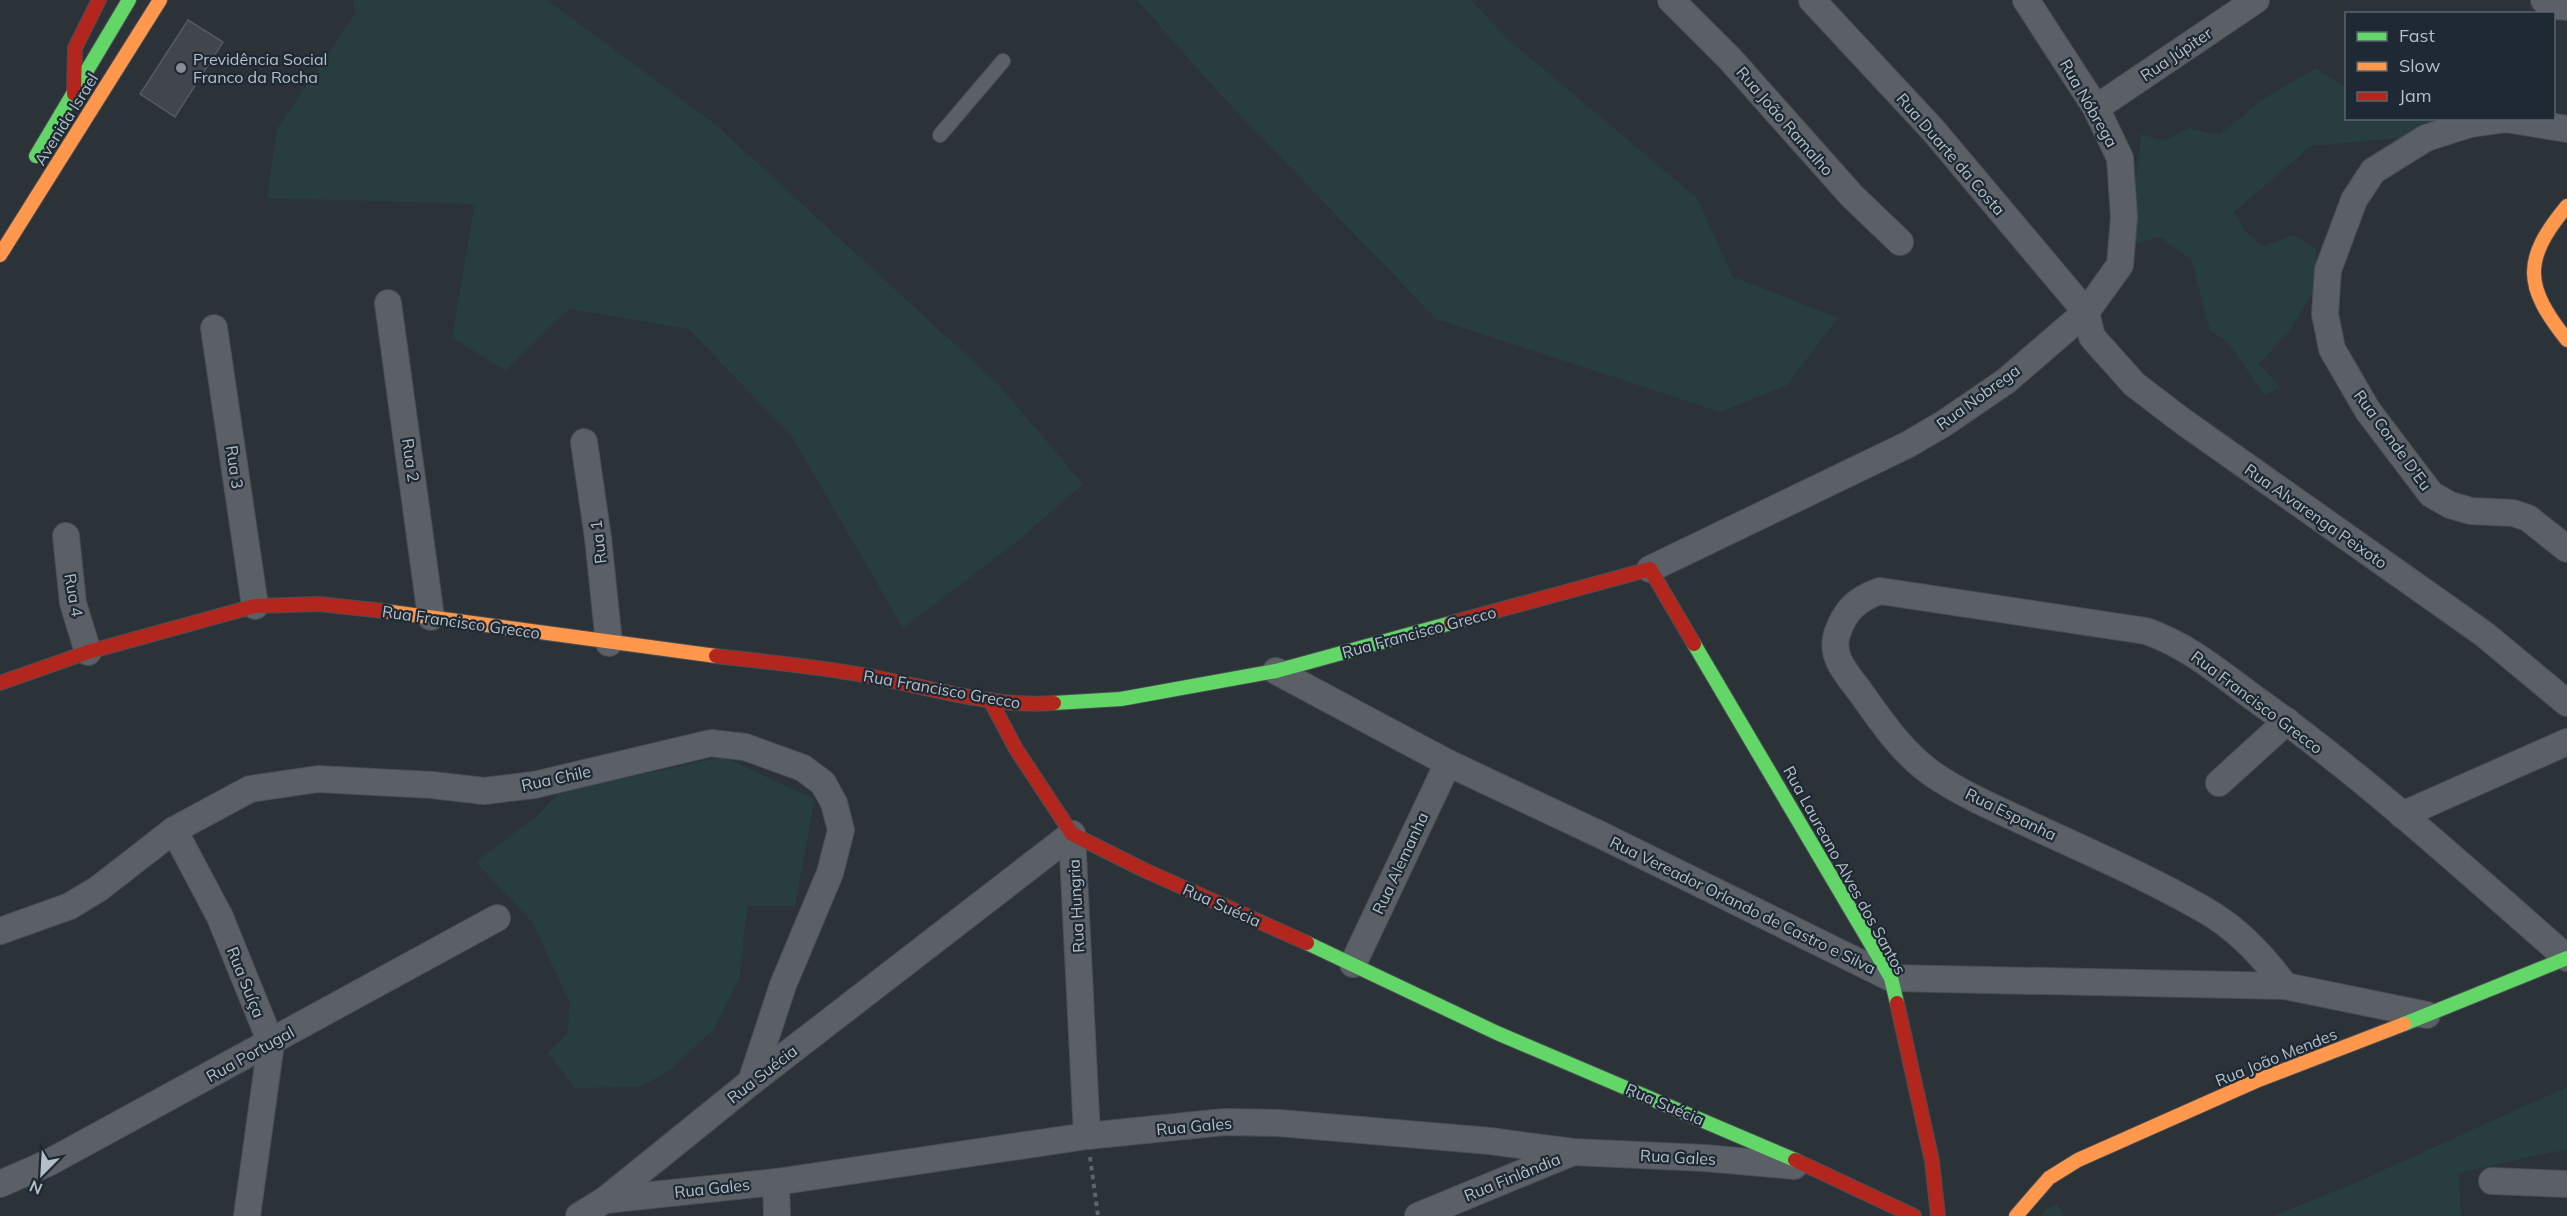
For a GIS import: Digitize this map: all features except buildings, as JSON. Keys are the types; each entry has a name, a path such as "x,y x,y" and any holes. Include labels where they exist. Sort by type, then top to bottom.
{"street":[{"path":"74,95 75,48 99,0"},
{"name":"Avenida Israel","path":"31,165 129,0"},
{"name":"Avenida Israel","path":"0,255 160,0"},
{"name":"Rua João Ramalho","path":"1671,0 1731,60 1852,196 1900,242"},
{"name":"Rua Duarte da Costa","path":"1812,0 1933,130 2086,312"},
{"name":"Rua Nóbrega","path":"2026,0 2096,108 2120,158 2124,218 2120,264 2086,312"},
{"name":"Rua Júpiter","path":"2096,108 2256,0"},
{"path":"2544,0 2556,6 2567,7"},
{"path":"85,25 90,36 101,48 123,47 135,38"},
{"name":"Rua Conde D'Eu","path":"2499,120 2470,124 2426,138 2373,171 2354,200 2328,270 2325,314 2332,349 2368,411 2431,494 2450,505 2471,511 2513,513 2528,518 2567,549"},
{"name":"Rua Conde D'Eu","path":"2512,120 2567,129"},
{"path":"2567,206 2549,226 2537,246 2533,271 2538,296 2549,319 2567,340"},
{"name":"Rua 2","path":"388,303 431,617"},
{"name":"Rua Nobrega","path":"1861,467 1944,424 2006,381 2086,312"},
{"name":"Rua Alvarenga Peixoto","path":"2086,312 2092,337 2134,384 2181,420 2484,634 2567,703"},
{"name":"Rua 3","path":"214,328 255,606"},
{"name":"Rua 1","path":"584,442 598,538 609,643"},
{"name":"Rua Francisco Grecco","path":"0,683 88,652 255,606 319,604 372,609 609,643 860,674 990,700 1031,705 1120,699 1276,671 1650,569 1861,467"},
{"name":"Rua 4","path":"66,536 74,603 88,652"},
{"name":"Rua Laureano Alves dos Santos","path":"1650,569 1891,978 1932,1161 1938,1216"},
{"name":"Rua Francisco Grecco","path":"1880,591 2146,631 2182,646 2287,721 2402,815 2567,958"},
{"name":"Rua Espanha","path":"1880,591 1860,598 1841,622 1834,644 1839,662 1898,743 1934,774 1988,805 2130,871 2205,910 2242,936 2262,955 2285,986"},
{"name":"Rua Vereador Orlando de Castro e Silva","path":"1276,671 1448,763 1601,835 1891,978 2285,986 2427,1015"},
{"path":"990,700 1016,749 1072,834"},
{"path":"2219,783 2287,721"},
{"path":"2402,815 2567,742"},
{"name":"Rua Chile","path":"0,931 70,906 98,889 174,830 250,789 318,779 432,785 484,791 534,785 711,743 746,747 803,768 824,783 834,803 841,830 830,873 783,986 751,1082"},
{"name":"Rua Alemanha","path":"1353,964 1448,763"},
{"name":"Rua Suíça","path":"174,830 220,917 271,1043 247,1216"},
{"name":"Rua Suécia","path":"605,1200 751,1082 1072,834 1144,870 1353,964 1497,1033 1816,1169 1914,1216"},
{"name":"Rua Hungria","path":"1072,834 1087,1136"},
{"name":"Rua Portugal","path":"0,1184 48,1163 497,918"},
{"name":"Rua João Mendes","path":"2016,1216 2049,1178 2078,1160 2256,1081 2567,958"},
{"name":"Rua Gales","path":"579,1216 605,1200 776,1182 1087,1136 1224,1122 1280,1123 1490,1141 1573,1152 1706,1158 1816,1169"},
{"name":"Rua Finlândia","path":"1418,1216 1573,1152"},
{"path":"2492,1181 2567,1184"},
{"path":"776,1182 777,1216"}],"lane":[{"path":"940,135 1003,61"}],"path":[{"path":"1087,1136 1098,1216"}],"green space":[{"path":"353,0 547,0 715,124 998,384 1083,484 1019,540 903,628 791,435 688,329 569,309 505,371 452,337 475,204 267,198 277,129 355,14"},
{"path":"1137,0 1471,0 1509,40 1697,198 1733,277 1838,318 1787,385 1720,412 1436,319 1217,91"},
{"path":"2315,68 2345,86 2345,120 2450,120 2433,132 2399,138 2311,146 2234,212 2245,231 2263,246 2294,235 2315,248 2321,280 2288,333 2259,364 2281,388 2264,395 2227,341 2210,331 2192,260 2160,237 2129,245 2141,134 2163,141 2189,128 2220,135 2260,101"},
{"path":"723,757 815,799 795,906 747,906 740,977 714,1029 670,1070 641,1087 575,1088 548,1053 567,1034 570,1004 533,923 476,862 536,817 560,792"},
{"path":"2567,1087 2567,1149 2459,1173 2461,1216 2273,1216 2357,1182"},
{"path":"2057,1204 2064,1216 2041,1216 2045,1210"}],"traffic: fast":[{"path":"36,156 129,0"},
{"path":"1054,703 1121,699 1276,671 1451,623"},
{"path":"1694,644 1891,978 1897,1003"},
{"path":"1307,943 1497,1033 1795,1160"},
{"path":"2404,1024 2567,958"}],"traffic: slow":[{"path":"0,255 160,0"},
{"path":"2567,206 2542,242 2536,258 2534,273 2536,288 2543,304 2567,340"},
{"path":"384,611 716,656"},
{"path":"2016,1216 2049,1178 2078,1160 2256,1081 2404,1024"}],"traffic: jam":[{"path":"74,94 75,48 99,0"},
{"path":"1451,623 1650,569 1694,644"},
{"path":"0,683 88,652 255,606 319,604 384,611"},
{"path":"716,656 845,672 982,699 1030,704 1054,703"},
{"path":"990,700 1016,749 1072,834 1144,870 1307,943"},
{"path":"1897,1003 1932,1161 1938,1216"},
{"path":"1795,1160 1914,1216"}],"place":[{"name":"Previdência Social Franco da Rocha","path":"181,68"}]}
